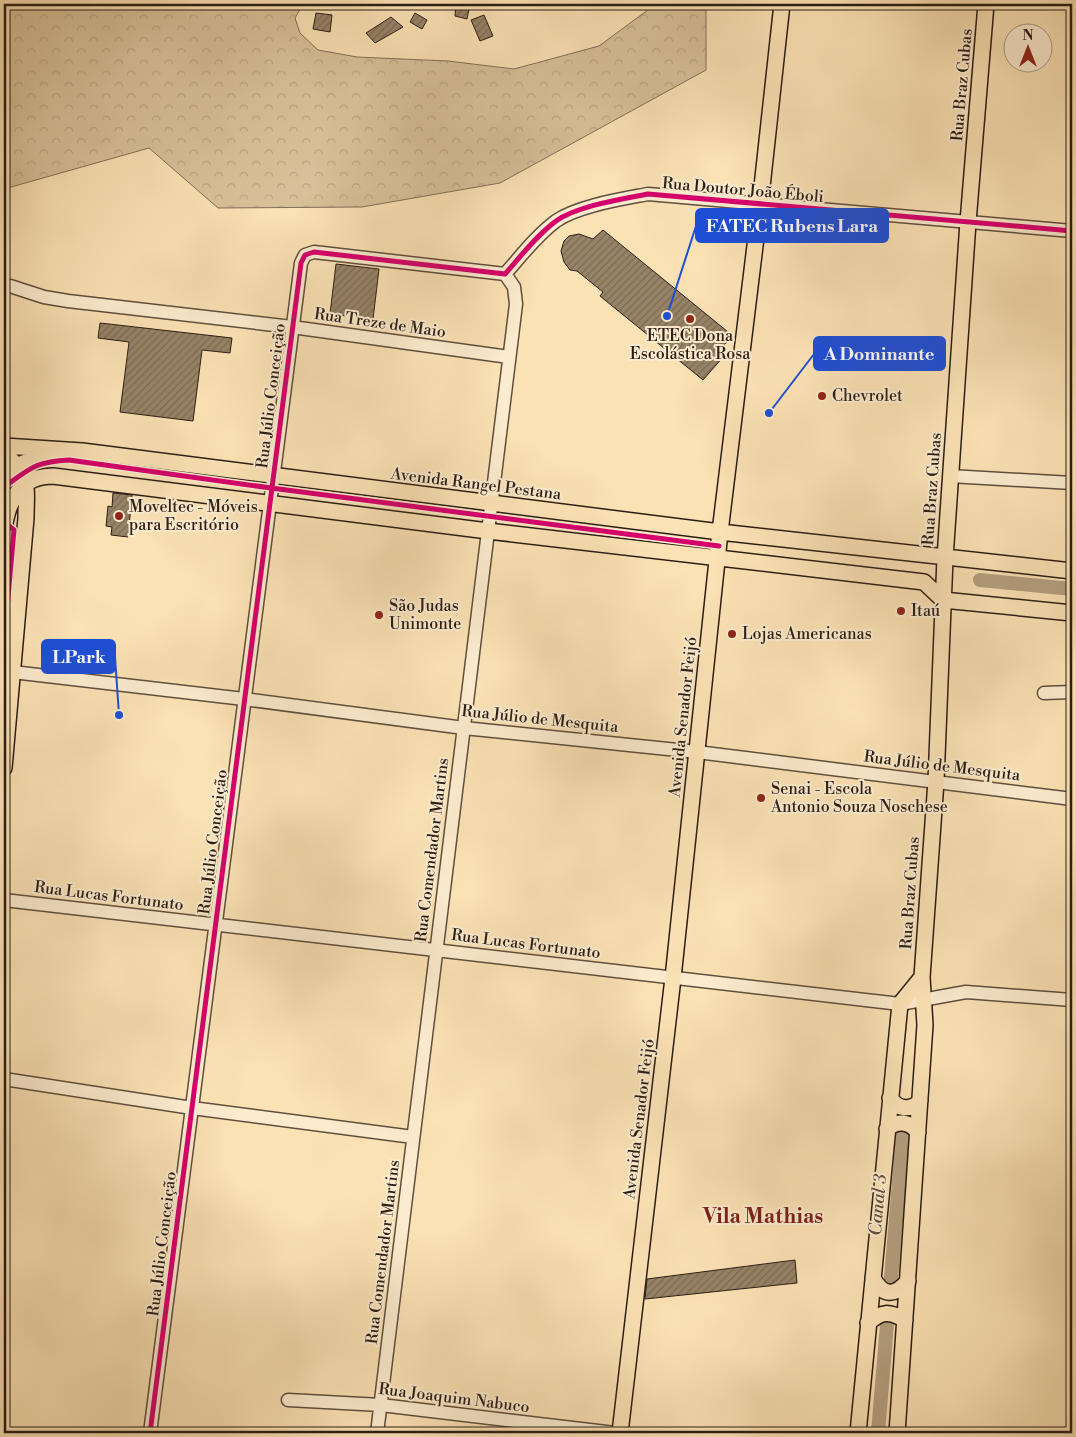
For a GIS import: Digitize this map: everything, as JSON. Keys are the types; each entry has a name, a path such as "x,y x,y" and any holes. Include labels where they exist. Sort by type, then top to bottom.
{"main road":[{"name":"Avenida Senador Feijó","path":"620,1433 673,978 717,558 782,4"},
{"name":"Rua Braz Cubas","path":"897,1433 926,1025 922,977 936,781 944,558 986,4"},
{"name":"Avenida Rangel Pestana","path":"4,446 70,450 720,532 1072,571"},
{"path":"4,475 18,466 46,454 70,450"},
{"path":"4,455 18,466 23,473 26,484 26,518 8,671 4,768"},
{"path":"4,530 6,512 15,495 26,484 40,476 53,476 488,531 924,582 943,600 1072,613"},
{"path":"4,484 15,495 23,508 26,518"},
{"path":"858,1433 900,1004 922,977"},
{"path":"890,1098 897,1106 905,1109 914,1107 920,1101"},
{"path":"887,1129 895,1124 903,1123 912,1125 918,1132"},
{"path":"873,1278 878,1288 884,1292 893,1292 901,1289 908,1281"},
{"path":"868,1323 876,1316 885,1313 895,1314 905,1320"}],"street":[{"name":"Rua Doutor João Éboli","path":"505,274 534,240 557,220 586,208 648,194 1072,231"},
{"name":"Rua Júlio Conceição","path":"150,1433 301,263 304,255 314,252 505,274"},
{"name":"Rua Comendador Martins","path":"377,1433 516,298 514,287 505,274"},
{"name":"Rua Treze de Maio","path":"4,287 10,286 44,297 68,301 292,327 509,357"},
{"path":"950,476 1072,483"},
{"name":"Rua Júlio de Mesquita","path":"8,671 464,728 697,752 1072,799"},
{"path":"1044,693 1072,692"},
{"name":"Rua Lucas Fortunato","path":"4,900 900,1004 966,992 1072,1000"},
{"path":"4,1079 192,1108 413,1137"},
{"name":"Rua Joaquim Nabuco","path":"288,1400 381,1405 615,1433"}],"green space":[{"path":"4,4 303,4 295,18 300,33 318,50 357,57 448,61 514,69 599,46 656,4 706,4 706,70 500,183 362,207 218,208 149,148 4,189"}],"building":[{"path":"456,4 470,4 467,19 455,16"},
{"path":"316,13 332,15 330,32 313,29"},
{"path":"415,13 427,20 422,29 410,22"},
{"path":"484,15 493,36 480,41 471,20"},
{"path":"391,17 403,27 375,43 366,33"},
{"path":"603,230 733,336 723,346 727,351 724,356 703,380 600,296 603,292 577,271 570,270 564,262 561,251 564,241 569,236 579,234 593,239"},
{"path":"336,264 379,269 373,319 330,314"},
{"path":"100,323 232,338 230,353 202,350 193,421 120,412 129,342 98,338"},
{"name":"Moveltec - Móveis para Escritório","path":"113,493 132,495 128,537 111,535 112,527 106,526 108,506 112,507"},
{"path":"795,1260 797,1283 645,1299 647,1279"}],"waterway":[{"path":"980,580 1072,589"},
{"name":"Canal 3","path":"891,1279 903,1133"},
{"name":"Canal 3","path":"878,1433 887,1324"}],"cycle path":[{"path":"150,1433 301,263 305,255 314,252 505,274 529,246 556,221 576,211 648,194 1072,231"},
{"path":"4,487 40,464 69,460 719,546"},
{"path":"4,522 14,530 4,641"}],"place":[{"name":"FATEC Rubens Lara","path":"667,316"},
{"name":"ETEC Dona Escolástica Rosa","path":"690,319"},
{"name":"Chevrolet","path":"822,396"},
{"name":"A Dominante","path":"769,413"},
{"name":"Moveltec - Móveis para Escritório","path":"119,516"},
{"name":"Itaú","path":"901,611"},
{"name":"São Judas Unimonte","path":"379,615"},
{"name":"Lojas Americanas","path":"732,634"},
{"name":"LPark","path":"119,715"},
{"name":"Senai - Escola Antonio Souza Noschese","path":"761,798"}],"district":[{"name":"Vila Mathias","path":"763,1217"}]}
